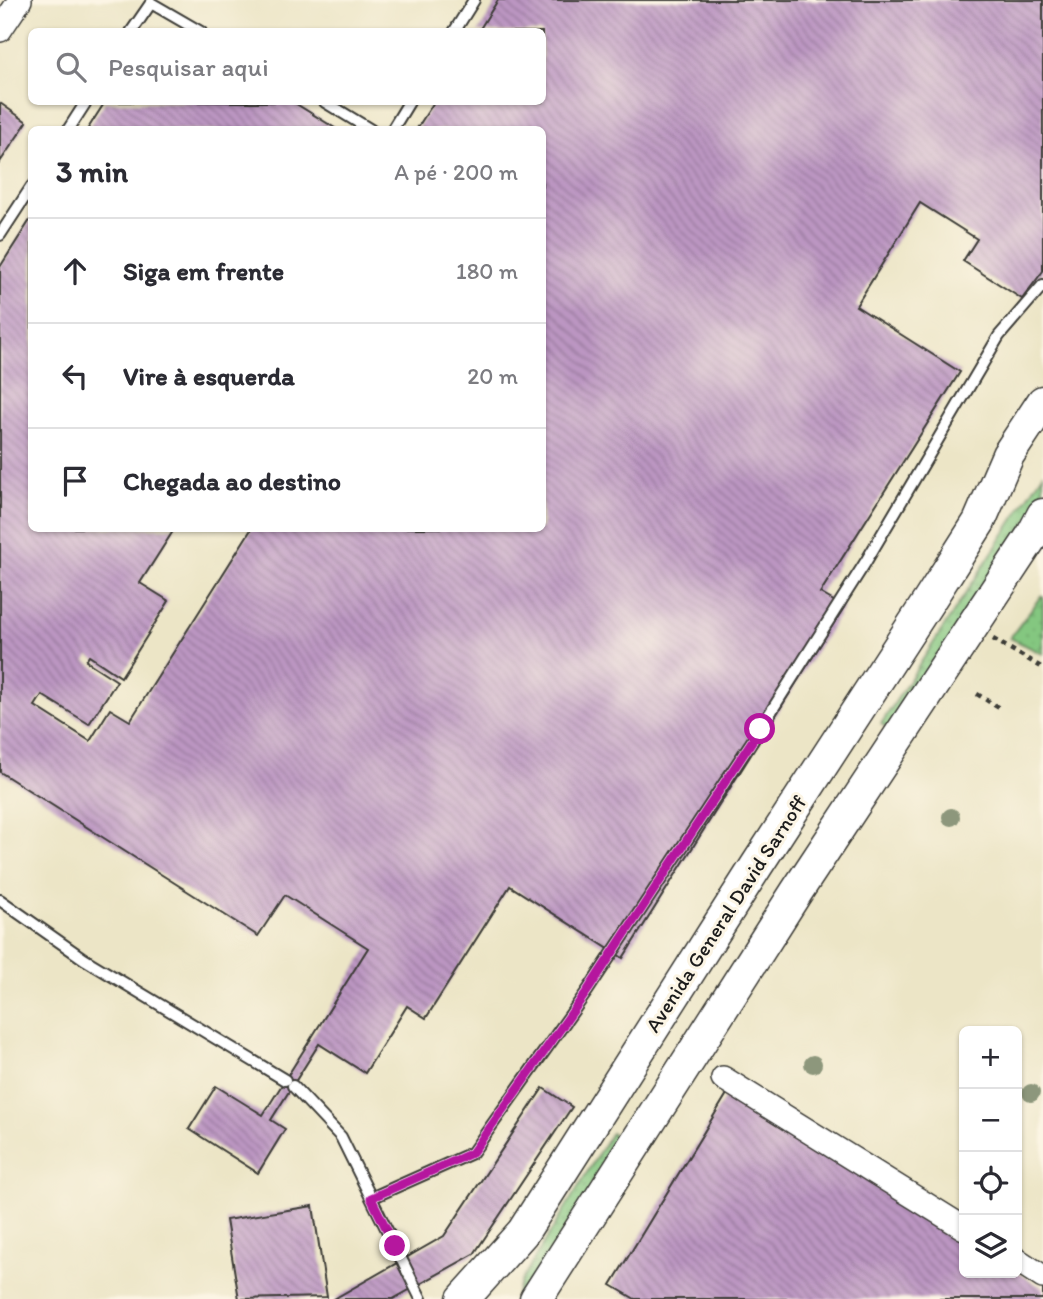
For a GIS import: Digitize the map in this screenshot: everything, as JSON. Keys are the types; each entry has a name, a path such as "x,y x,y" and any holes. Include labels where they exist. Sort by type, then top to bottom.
{"main road":[{"name":"Avenida General David Sarnoff","path":"979,522 1007,455 1043,402"},
{"name":"Avenida General David Sarnoff","path":"463,1299 523,1233 979,522 1025,465 1043,437"},
{"path":"536,1299 805,880 1039,525"}],"street":[{"path":"0,30 20,0"},
{"path":"723,1079 959,1225"},
{"path":"1022,1263 1043,1276"}],"lane":[{"path":"456,28 474,0"},
{"path":"134,28 151,3 194,28"},
{"path":"71,126 84,105"},
{"path":"330,105 364,126"},
{"path":"394,126 408,105"},
{"path":"0,235 28,192"},
{"path":"371,1198 472,1153 588,990 760,729 865,563 999,336 1043,285"},
{"path":"0,901 84,958 289,1083 341,1137 421,1299"}],"path":[{"path":"972,626 1043,668"},
{"path":"977,694 999,708"}],"green space":[{"path":"1043,474 1043,497 894,732 881,724"},
{"path":"1041,596 1043,597 1043,654 1010,638"},
{"path":"611,1133 630,1141 522,1299 514,1299 521,1281"}],"building":[{"path":"498,0 1043,0 1043,271 1022,299 963,261 977,239 920,203 856,306 960,372 820,593 844,607 623,958 510,886 426,1018 407,1006 365,1073 319,1044 271,1120 285,1129 258,1173 189,1129 216,1086 263,1115 368,948 285,895 258,936 0,772 0,267 28,223 28,532 172,532 140,583 169,601 121,677 89,656 86,661 117,681 89,724 42,695 35,706 90,741 110,709 130,721 249,532 546,532 546,126 419,126 432,105 546,105 546,28 480,28"},
{"path":"0,103 27,122 0,162"},
{"path":"103,105 298,105 332,126 90,126"},
{"path":"543,1088 572,1107 474,1254 393,1299 334,1299 444,1236"},
{"path":"730,1089 959,1235 959,1278 1022,1278 1022,1275 1043,1288 1043,1299 635,1299 611,1285"},
{"path":"313,1206 327,1297 239,1299 226,1220"}],"route":[{"path":"395,1246 371,1198 472,1153 588,990 760,729"}]}
